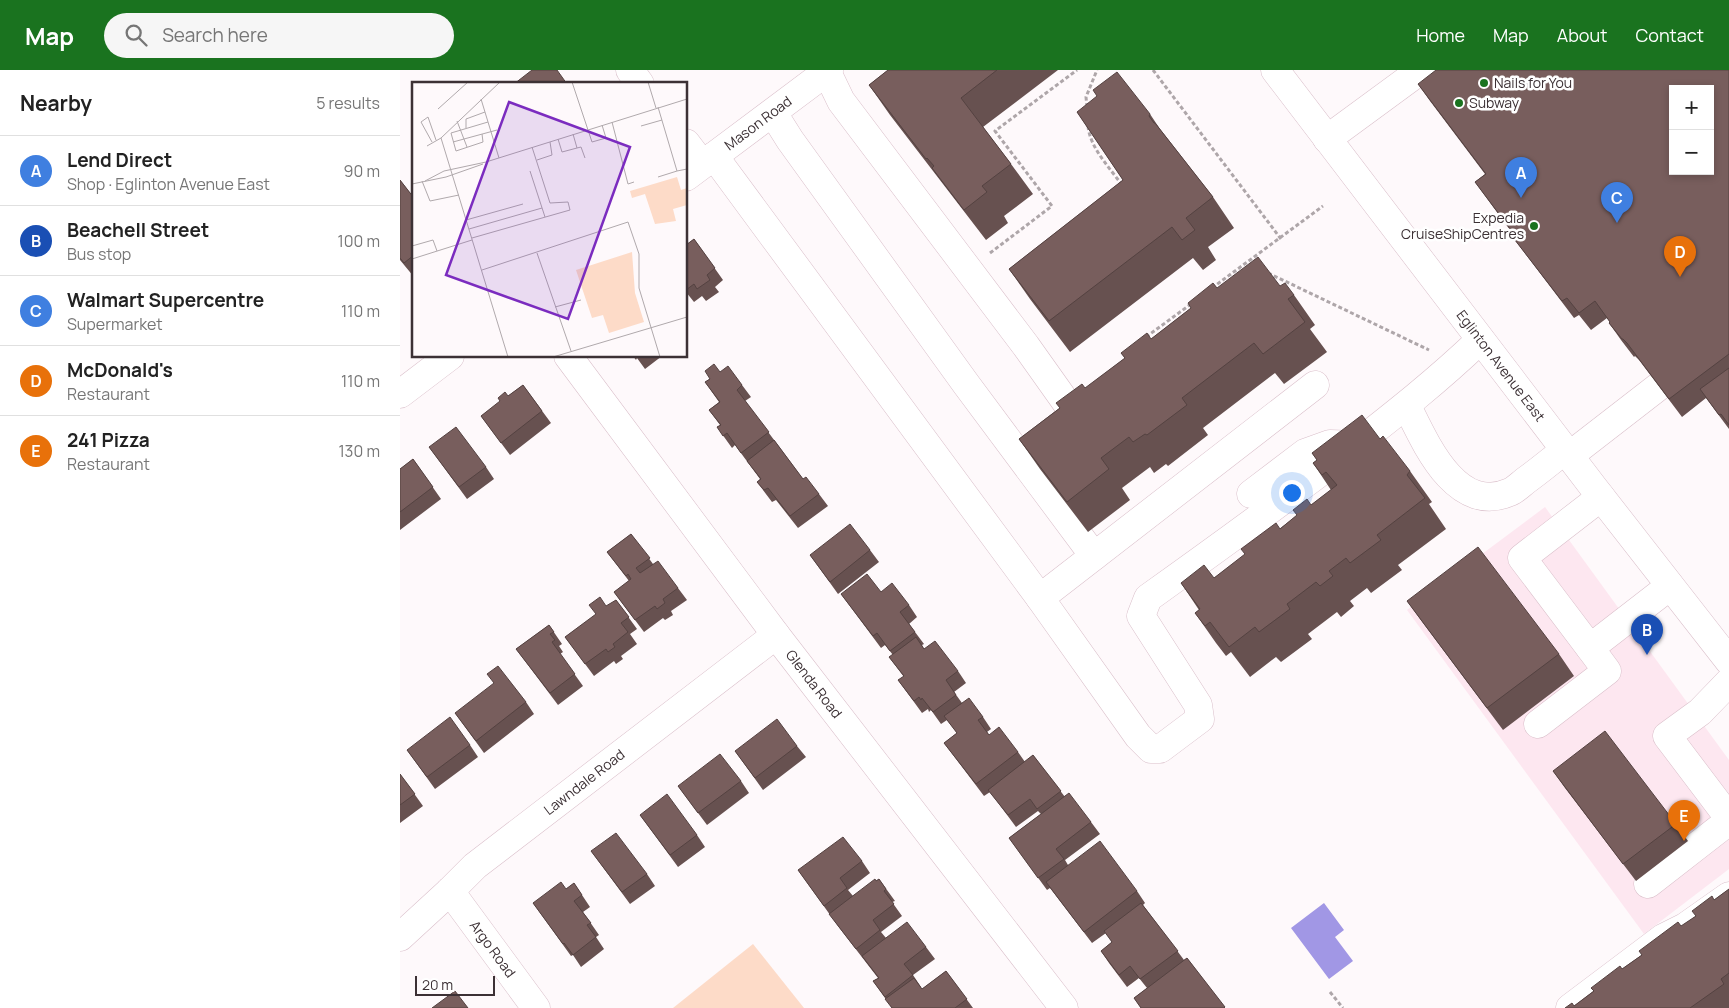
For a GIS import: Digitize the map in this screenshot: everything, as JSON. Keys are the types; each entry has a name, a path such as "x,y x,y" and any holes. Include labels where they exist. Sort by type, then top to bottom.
{"street":[{"path":"630,70 639,82"},
{"name":"Eglinton Avenue East","path":"1275,70 1480,340 1729,661"},
{"path":"1327,139 1421,70"},
{"path":"828,71 841,101 1026,346 1074,415"},
{"name":"Mason Road","path":"701,166 828,71"},
{"path":"773,113 790,140 966,384 1094,556"},
{"path":"688,146 701,166 1040,598 1138,736 1151,749 1160,749 1200,719 1198,705 1141,616 1148,598 1247,528 1407,406 1480,340"},
{"path":"400,394 447,358"},
{"name":"Glenda Road","path":"569,358 776,635 1064,1008"},
{"path":"1040,598 1315,385"},
{"path":"1407,406 1430,451 1452,481 1477,495 1495,497 1511,492 1658,386"},
{"path":"1251,494 1304,453 1330,444 1356,445"},
{"path":"1538,724 1607,670 1522,558 1601,497"},
{"path":"1590,648 1670,586"},
{"name":"Lawndale Road","path":"400,937 475,866 776,635"},
{"path":"1648,884 1729,819 1667,736 1700,712 1729,682"},
{"name":"Argo Road","path":"450,891 536,1008"},
{"path":"1570,1008 1663,938 1685,928 1729,896"}],"path":[{"path":"968,269 1052,206 995,131 1077,70"},
{"path":"1088,115 1086,97 1096,70"},
{"path":"1153,70 1281,238"},
{"path":"1088,125 1092,143 1126,191"},
{"path":"1208,291 1323,206"},
{"path":"1264,272 1433,352"},
{"path":"1139,342 1193,303"},
{"path":"1330,992 1342,1008"}],"shaded area":[{"path":"1545,507 1729,760 1729,869 1644,934 1407,610"},
{"path":"1324,903 1344,930 1335,937 1353,961 1329,979 1291,928"},
{"path":"753,944 804,1008 673,1008"}],"building":[{"path":"532,70 557,70 566,82 517,82"},
{"path":"888,70 997,70 961,98 1011,164 982,186 987,192 964,210 932,168 934,166 926,159 869,85"},
{"path":"1436,70 1729,70 1729,354 1669,399 1627,343 1609,323 1595,301 1579,313 1567,298 1562,301 1508,231 1511,230 1475,182 1486,174 1418,84"},
{"path":"1117,72 1150,114 1149,116 1154,123 1213,197 1186,218 1195,230 1182,240 1172,227 1049,321 1009,269 1123,180 1077,112 1097,96 1093,90"},
{"path":"400,180 412,195 412,257 404,263 400,258"},
{"path":"694,239 715,268 707,275 710,280 697,289 694,284 688,288 688,244"},
{"path":"1258,257 1280,286 1285,283 1294,295 1288,299 1305,322 1263,354 1254,343 1182,398 1187,405 1147,435 1145,434 1133,442 1129,437 1101,458 1109,469 1067,502 1019,439 1060,408 1056,403 1082,384 1085,388 1125,358 1121,353 1147,333 1151,339 1191,308 1188,303 1213,283 1217,288"},
{"path":"714,364 720,372 728,366 742,385 737,390 769,432 741,453 727,433 723,436 717,427 721,425 709,410 720,402 705,382 710,379 705,371"},
{"path":"1729,368 1729,425 1721,414 1719,415 1700,389"},
{"path":"523,385 542,411 501,443 481,416 500,401 498,398 505,392 508,396"},
{"path":"1362,415 1380,439 1383,436 1410,471 1407,475 1425,498 1377,535 1381,540 1350,563 1346,558 1329,571 1333,576 1320,586 1316,582 1287,604 1290,609 1259,632 1255,627 1229,647 1210,622 1205,626 1195,613 1200,609 1181,583 1204,565 1214,578 1245,554 1241,549 1276,523 1280,529 1297,515 1293,510 1307,499 1311,505 1337,485 1326,472 1322,475 1313,463 1317,460 1312,453"},
{"path":"456,427 486,467 459,487 429,447"},
{"path":"774,440 803,479 806,477 819,494 790,516 768,488 764,490 757,482 761,479 747,461"},
{"path":"413,459 433,487 400,512 400,469"},
{"path":"850,524 870,550 830,582 810,555"},
{"path":"631,534 650,558 636,568 640,573 658,561 678,588 663,599 665,603 657,609 655,606 635,620 614,592 631,579 628,574 626,576 607,552"},
{"path":"1478,547 1559,654 1487,708 1407,601"},
{"path":"867,574 881,592 892,583 909,605 900,612 915,632 890,651 877,633 873,636 841,594"},
{"path":"600,597 606,606 616,600 629,617 621,623 628,632 613,644 615,647 608,652 606,649 585,664 565,637 596,614 589,605"},
{"path":"549,625 554,632 550,634 555,640 552,642 575,674 550,693 516,649"},
{"path":"916,637 924,649 935,641 958,671 946,680 956,695 933,712 922,698 921,700 919,697 914,701 898,680 904,676 889,657"},
{"path":"498,666 526,702 476,741 455,713 494,683 487,674"},
{"path":"969,698 983,717 978,720 989,735 999,727 1018,752 976,784 944,743 957,733 944,716"},
{"path":"450,717 470,745 427,777 407,750"},
{"path":"777,719 797,746 755,778 735,751"},
{"path":"1605,731 1676,824 1623,864 1553,771"},
{"path":"720,754 741,781 698,813 678,786"},
{"path":"1033,755 1061,791 1037,809 1030,799 1008,815 988,790"},
{"path":"400,774 415,794 400,805"},
{"path":"1069,793 1091,822 1056,849 1064,859 1038,878 1009,838"},
{"path":"667,794 697,835 670,855 640,815"},
{"path":"616,833 647,874 622,892 591,851"},
{"path":"843,837 862,861 840,878 847,888 824,906 798,870"},
{"path":"1100,841 1137,891 1084,932 1046,882"},
{"path":"875,879 876,881 879,879 886,889 884,891 894,904 873,920 880,930 856,949 829,914"},
{"path":"561,882 566,889 574,883 582,895 574,901 591,923 587,925 596,937 573,955 533,903"},
{"path":"1729,889 1729,973 1721,979 1724,984 1690,1008 1565,1008 1572,1003 1574,1006 1594,991 1591,988 1620,966 1622,969 1642,955 1639,951 1678,922 1681,926 1696,916 1692,911 1712,896 1714,900"},
{"path":"1141,903 1178,951 1140,979 1130,966 1119,975 1101,951 1112,942 1104,931"},
{"path":"907,922 926,947 904,964 913,975 885,997 873,981 879,978 862,956"},
{"path":"1187,958 1225,1007 1141,1008 1134,998"},
{"path":"946,971 967,999 955,1008 892,1008 885,999 914,978 922,989"},
{"path":"455,991 468,1008 432,1008"}],"place":[{"name":"Nails for You","path":"1484,83"},
{"name":"Subway","path":"1459,103"},
{"name":"Lend Direct","path":"1521,198"},
{"name":"Walmart Supercentre","path":"1617,223"},
{"name":"Expedia CruiseShipCentres","path":"1534,226"},
{"name":"McDonald's","path":"1680,277"},
{"name":"Beachell Street","path":"1647,655"},
{"name":"241 Pizza","path":"1684,841"}]}
